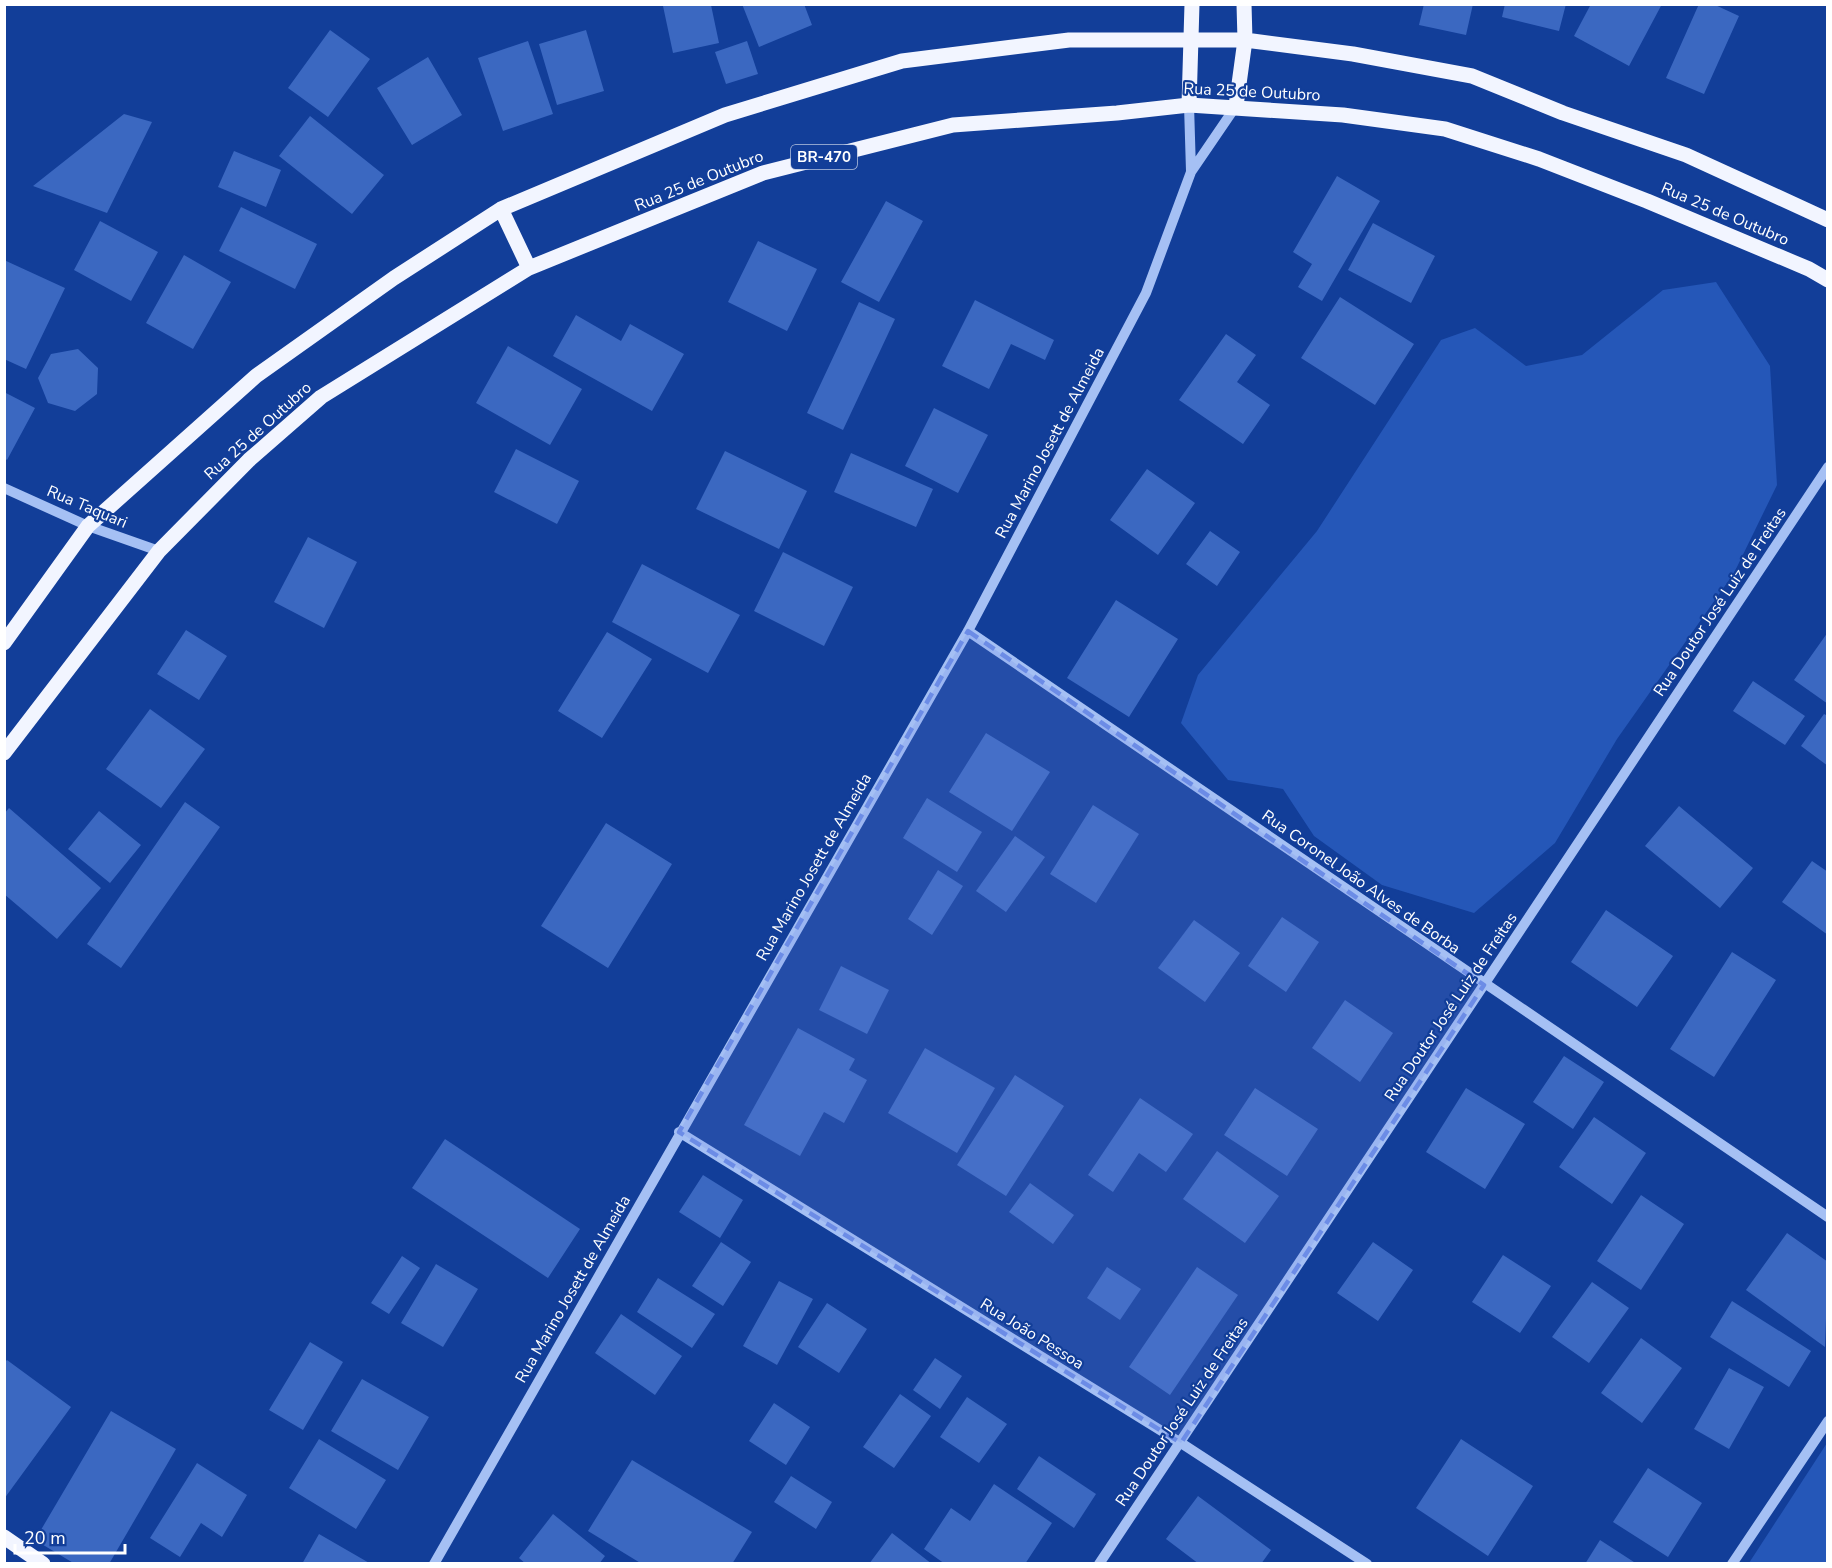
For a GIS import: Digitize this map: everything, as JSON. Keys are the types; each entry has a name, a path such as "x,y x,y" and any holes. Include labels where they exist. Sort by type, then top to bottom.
{"main road":[{"path":"1189,105 1192,4"},
{"path":"1236,106 1245,40 1244,4"},
{"path":"4,643 88,526 256,376 394,278 501,209 725,114 902,61 1069,40 1245,40 1353,54 1472,76 1563,113 1686,155 1827,220"},
{"name":"Rua 25 de Outubro","path":"4,753 159,551 249,460 321,397 530,268 763,172 953,125 1117,114 1189,105 1236,106 1343,115 1445,129 1539,159 1647,201 1809,269 1827,280"},
{"path":"501,209 530,268"},
{"path":"4,1537 43,1563"}],"street":[{"name":"Rua Marino Josett de Almeida","path":"1189,105 1191,172"},
{"name":"Rua Marino Josett de Almeida","path":"434,1563 968,631 1146,293 1191,172 1236,106"},
{"name":"Rua Doutor José Luiz de Freitas","path":"1099,1563 1827,467"},
{"name":"Rua Taquari","path":"4,488 88,526 159,551"},
{"name":"Rua Coronel João Alves de Borba","path":"968,631 1827,1217"},
{"name":"Rua João Pessoa","path":"679,1132 1180,1443 1367,1563"},
{"path":"1732,1563 1827,1421"}],"highlighted area":[{"path":"968,631 1484,985 1181,1443 679,1132"}],"shaded area":[{"path":"1716,282 1770,366 1777,485 1734,573 1617,739 1555,843 1474,913 1382,885 1314,836 1283,789 1228,780 1181,723 1198,675 1317,531 1441,340 1475,328 1526,366 1582,355 1663,290"},
{"path":"1827,1443 1827,1563 1749,1563"}],"building":[{"path":"742,4 804,4 812,25 759,47"},
{"path":"1424,4 1473,4 1466,35 1419,25"},
{"path":"1505,4 1566,4 1559,31 1502,17"},
{"path":"1591,4 1662,4 1629,66 1574,36"},
{"path":"1699,4 1713,4 1739,16 1704,94 1666,78"},
{"path":"711,5 719,43 673,53 663,6"},
{"path":"330,30 370,59 328,117 288,88"},
{"path":"586,30 604,91 557,105 539,44"},
{"path":"528,41 553,114 503,131 478,58"},
{"path":"747,41 758,74 726,84 715,52"},
{"path":"428,57 462,115 412,145 377,88"},
{"path":"124,114 152,122 107,213 33,186"},
{"path":"310,116 384,175 352,214 279,156"},
{"path":"234,151 281,170 266,207 218,187"},
{"path":"1337,176 1380,201 1322,301 1298,287 1312,264 1293,252"},
{"path":"886,201 923,221 879,302 841,282"},
{"path":"241,207 317,244 295,289 219,251"},
{"path":"100,221 158,252 131,301 74,270"},
{"path":"1373,223 1435,256 1411,303 1348,270"},
{"path":"758,241 817,269 787,331 728,302"},
{"path":"184,255 231,282 193,349 146,323"},
{"path":"4,260 65,288 26,369 4,359"},
{"path":"1340,297 1414,344 1375,405 1301,358"},
{"path":"975,300 1054,340 1045,360 1011,344 989,389 942,366"},
{"path":"859,302 895,319 843,430 807,413"},
{"path":"576,315 621,341 630,324 684,354 652,411 553,356"},
{"path":"1226,334 1256,355 1237,382 1270,405 1243,444 1179,400"},
{"path":"508,346 582,389 550,445 476,403"},
{"path":"78,349 98,368 97,394 75,411 48,403 38,378 51,354"},
{"path":"4,392 35,408 7,460 4,458"},
{"path":"934,408 988,435 958,493 905,466"},
{"path":"516,449 579,481 557,524 494,492"},
{"path":"725,451 807,491 779,549 696,509"},
{"path":"851,453 933,489 916,527 834,492"},
{"path":"1147,469 1195,503 1158,555 1110,520"},
{"path":"1210,531 1240,552 1217,586 1186,564"},
{"path":"308,537 357,562 324,628 274,602"},
{"path":"783,552 853,587 824,646 754,611"},
{"path":"642,564 740,615 708,673 612,622"},
{"path":"1116,600 1178,639 1129,717 1067,678"},
{"path":"186,630 227,656 199,700 157,674"},
{"path":"607,632 652,659 602,738 558,711"},
{"path":"1828,632 1828,704 1794,680"},
{"path":"1753,681 1805,716 1785,745 1733,711"},
{"path":"150,709 205,749 161,808 106,769"},
{"path":"1824,714 1828,716 1828,766 1801,746"},
{"path":"986,733 1050,772 1012,831 949,792"},
{"path":"927,798 982,832 957,872 903,838"},
{"path":"185,802 220,827 121,968 87,944"},
{"path":"1093,805 1139,834 1096,903 1050,874"},
{"path":"1679,806 1753,868 1720,908 1645,846"},
{"path":"9,808 101,888 57,939 4,894 4,814"},
{"path":"99,811 141,845 110,883 68,849"},
{"path":"606,823 672,864 608,968 541,926"},
{"path":"1015,836 1045,857 1006,912 976,891"},
{"path":"1812,861 1828,872 1828,935 1782,902"},
{"path":"938,870 963,886 932,935 908,919"},
{"path":"1606,910 1673,956 1637,1007 1571,962"},
{"path":"1282,917 1319,942 1286,992 1248,966"},
{"path":"1194,920 1240,953 1205,1002 1158,968"},
{"path":"1732,952 1776,980 1714,1077 1670,1049"},
{"path":"841,966 889,990 867,1034 819,1010"},
{"path":"1345,1000 1393,1033 1360,1082 1312,1048"},
{"path":"798,1028 855,1059 849,1070 867,1080 844,1123 824,1112 800,1156 744,1125"},
{"path":"925,1048 995,1088 957,1153 888,1113"},
{"path":"1564,1056 1604,1082 1573,1129 1533,1102"},
{"path":"1015,1075 1064,1106 1006,1196 957,1165"},
{"path":"1255,1088 1318,1129 1287,1176 1224,1135"},
{"path":"1466,1088 1525,1124 1485,1189 1426,1152"},
{"path":"1140,1098 1193,1134 1166,1172 1139,1153 1113,1192 1088,1175"},
{"path":"1594,1117 1646,1153 1612,1204 1559,1167"},
{"path":"445,1139 580,1229 548,1278 412,1188"},
{"path":"1217,1151 1279,1196 1245,1243 1183,1199"},
{"path":"703,1175 743,1200 720,1238 679,1212"},
{"path":"1030,1183 1074,1215 1053,1244 1009,1212"},
{"path":"1641,1195 1684,1224 1641,1290 1597,1261"},
{"path":"1787,1233 1828,1262 1825,1347 1746,1290"},
{"path":"721,1242 751,1262 723,1306 692,1286"},
{"path":"1373,1242 1413,1270 1378,1321 1337,1293"},
{"path":"1503,1255 1551,1286 1520,1333 1472,1302"},
{"path":"402,1256 420,1268 389,1314 371,1303"},
{"path":"436,1264 478,1289 443,1347 401,1323"},
{"path":"1107,1267 1141,1289 1120,1320 1087,1298"},
{"path":"1197,1267 1238,1295 1170,1395 1129,1367"},
{"path":"658,1278 715,1314 692,1348 637,1312"},
{"path":"779,1281 813,1299 777,1365 743,1346"},
{"path":"1592,1282 1629,1308 1589,1363 1552,1337"},
{"path":"1732,1301 1811,1351 1789,1387 1710,1337"},
{"path":"827,1303 867,1329 839,1373 798,1347"},
{"path":"621,1314 682,1356 655,1395 595,1353"},
{"path":"1641,1338 1682,1368 1642,1423 1601,1393"},
{"path":"310,1342 343,1362 303,1430 269,1410"},
{"path":"935,1358 962,1376 940,1409 913,1390"},
{"path":"7,1360 71,1407 4,1499 4,1363"},
{"path":"1729,1368 1764,1387 1729,1449 1694,1429"},
{"path":"362,1379 429,1417 398,1470 331,1431"},
{"path":"900,1394 931,1416 894,1468 863,1447"},
{"path":"967,1397 1007,1424 979,1463 940,1437"},
{"path":"774,1403 810,1427 786,1465 749,1441"},
{"path":"111,1411 176,1449 109,1564 75,1564 35,1540"},
{"path":"319,1439 386,1480 356,1529 289,1488"},
{"path":"1461,1439 1533,1486 1488,1556 1416,1508"},
{"path":"1039,1456 1096,1494 1074,1528 1017,1489"},
{"path":"632,1460 752,1532 732,1564 642,1564 588,1531"},
{"path":"197,1463 247,1495 222,1537 201,1523 180,1557 150,1538"},
{"path":"1648,1468 1702,1503 1668,1557 1613,1522"},
{"path":"791,1476 832,1502 816,1529 774,1502"},
{"path":"994,1484 1052,1523 1025,1564 945,1564 924,1549 951,1508 970,1521"},
{"path":"1198,1496 1271,1550 1261,1564 1199,1564 1166,1539"},
{"path":"553,1514 605,1556 599,1564 526,1564 519,1558"},
{"path":"892,1533 932,1564 869,1564"},
{"path":"319,1534 371,1564 302,1564"},
{"path":"1600,1540 1637,1564 1585,1564"}]}
